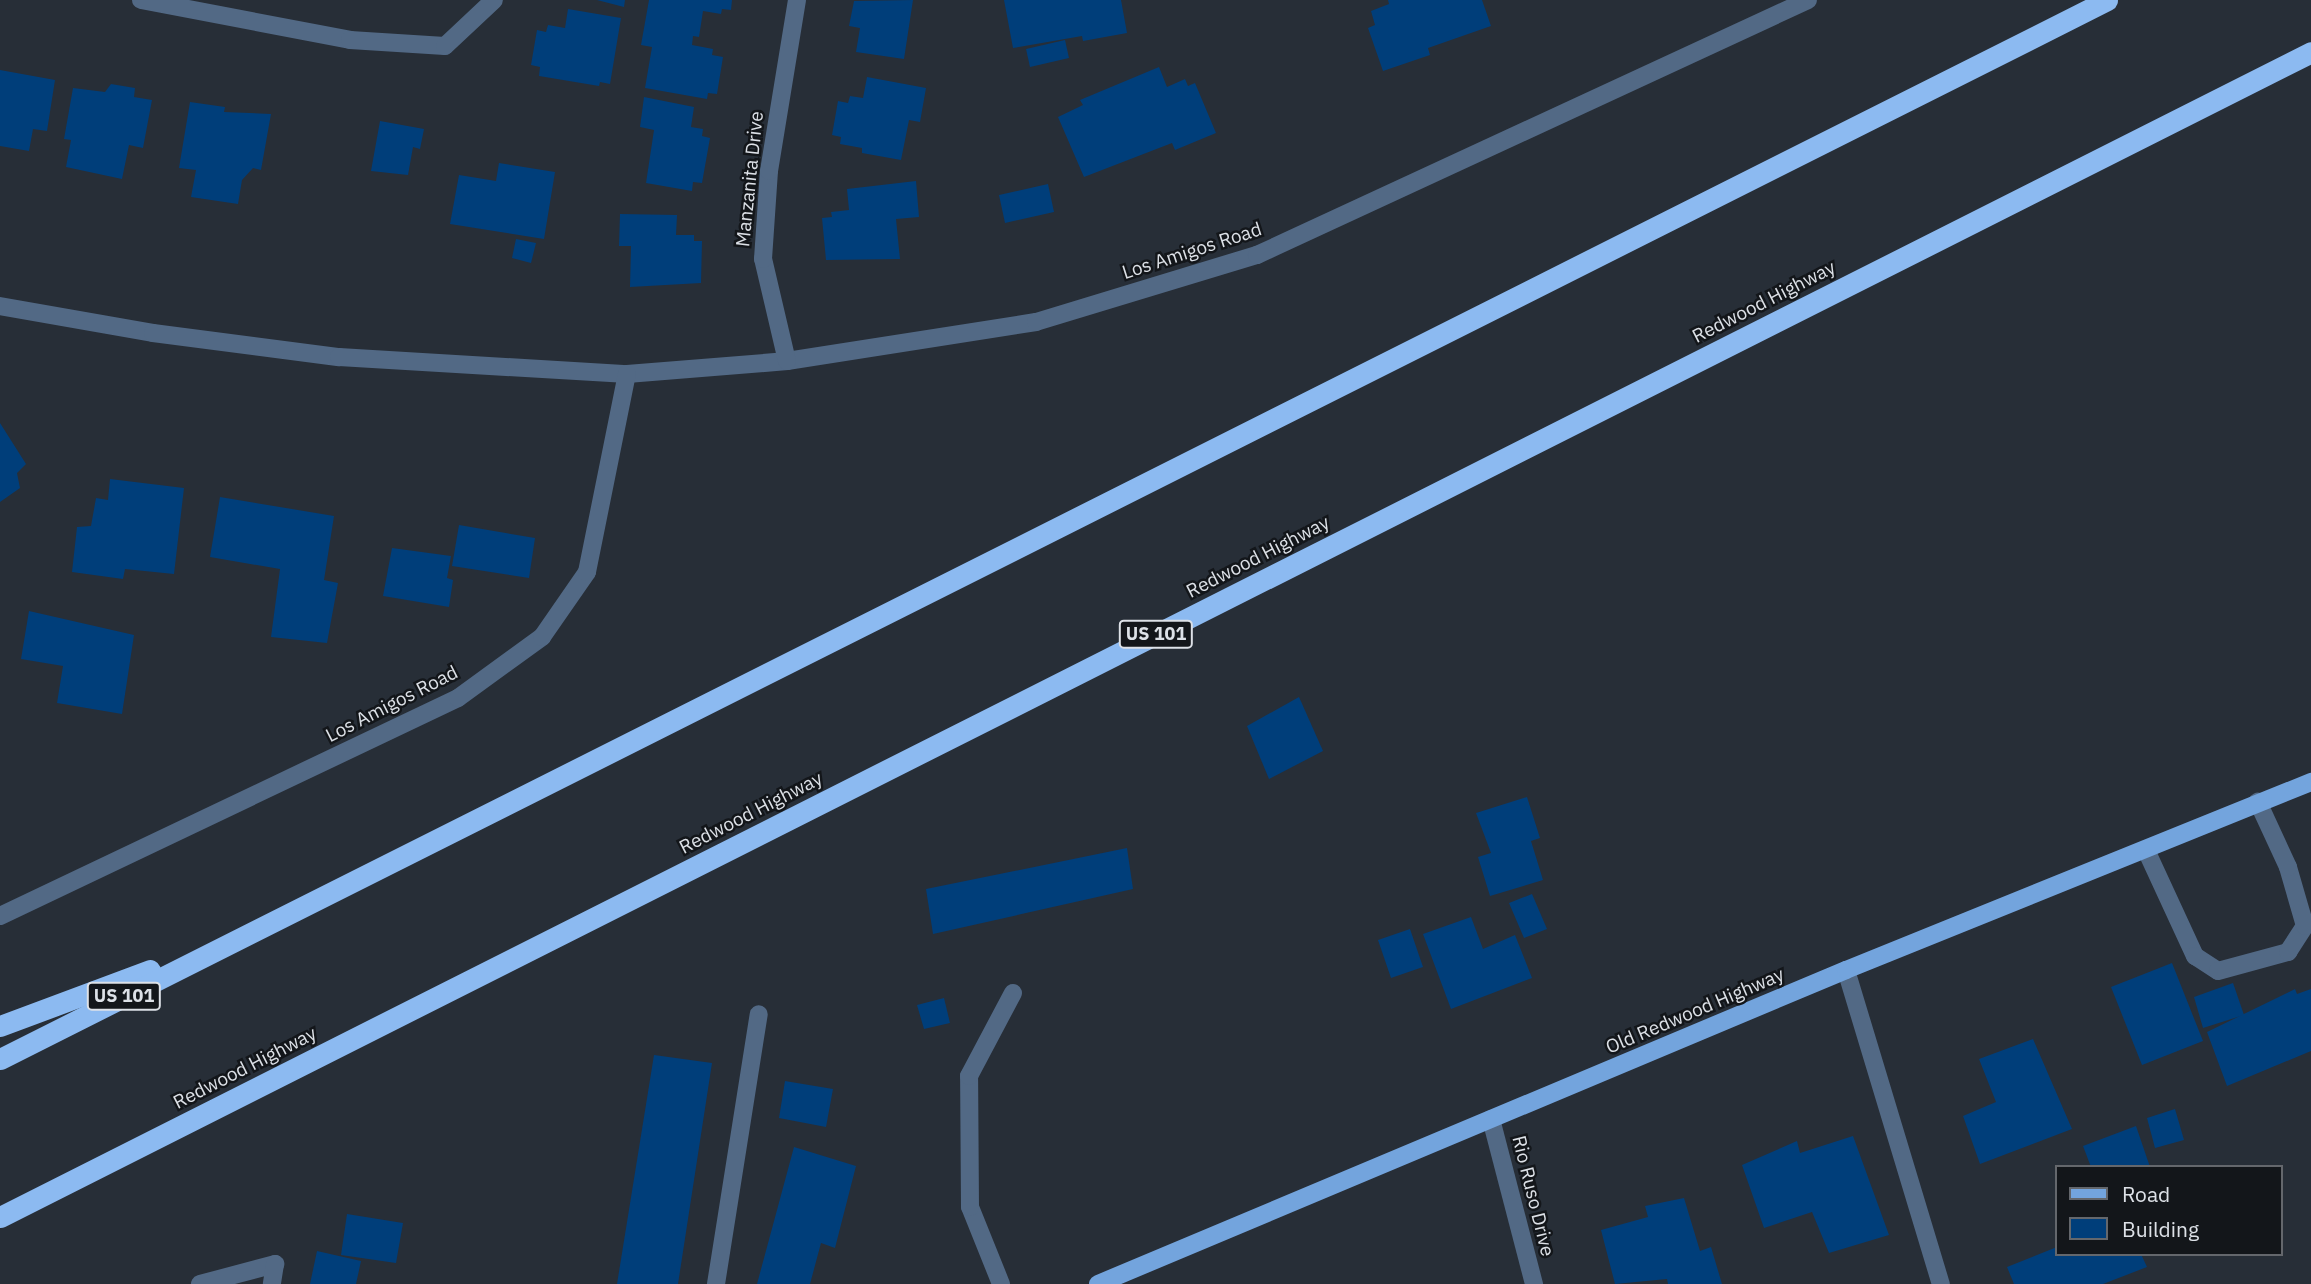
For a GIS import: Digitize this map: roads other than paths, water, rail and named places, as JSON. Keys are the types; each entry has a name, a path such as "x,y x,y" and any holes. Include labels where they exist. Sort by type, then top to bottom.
{"highway":[{"name":"US 101","path":"0,1059 2107,0"},
{"name":"Redwood Highway","path":"0,1217 2311,52"},
{"path":"0,1026 247,933"}],"main road":[{"name":"Old Redwood Highway","path":"1098,1284 1846,970 2311,782"}],"street":[{"path":"141,0 350,40 445,46 494,0"},
{"name":"Manzanita Drive","path":"787,361 763,259 769,171 797,0"},
{"name":"Los Amigos Road","path":"0,306 153,333 340,357 627,374 787,361 1036,322 1257,256 1808,0"},
{"name":"Los Amigos Road","path":"0,916 458,698 542,636 587,572 627,374"},
{"path":"2146,850 2195,956 2218,971 2288,952 2305,926 2288,867 2258,802"},
{"path":"1846,970 1941,1284"},
{"path":"1000,1284 970,1207 969,1076 1013,993"},
{"path":"716,1284 759,1014"},
{"name":"Rio Ruso Drive","path":"1491,1119 1534,1284"},
{"path":"200,1284 275,1264 272,1284"}]}
